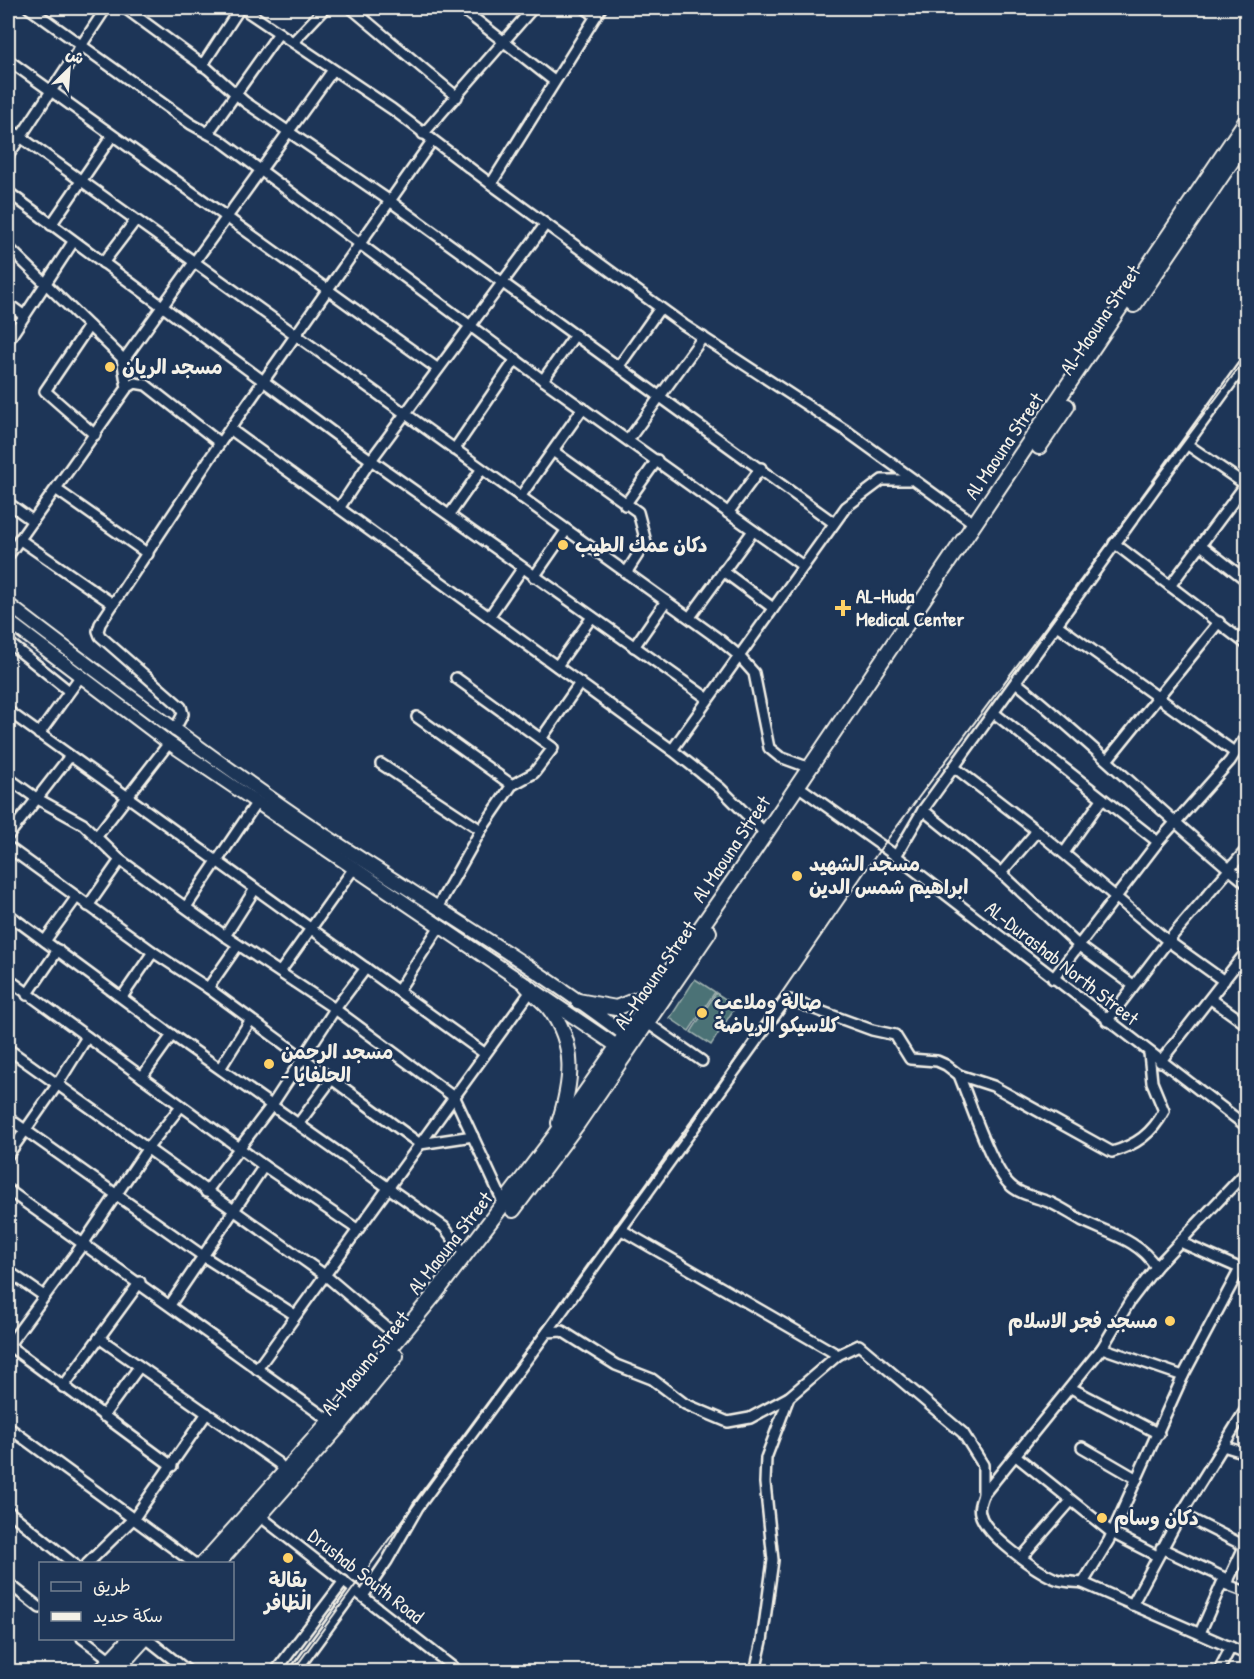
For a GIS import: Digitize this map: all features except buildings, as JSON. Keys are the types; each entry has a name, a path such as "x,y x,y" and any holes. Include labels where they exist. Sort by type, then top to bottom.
{"highway":[{"name":"Al Maouna Street","path":"204,1562 255,1513 285,1471 330,1421 466,1256 626,1043 657,991 765,833 801,788 810,768 1246,121"},
{"name":"Al-Maouna Street","path":"218,1562 255,1513 338,1427 466,1269 578,1123 626,1043 646,1023 801,788 1246,140"},
{"path":"526,986 560,1024 568,1044 571,1064 570,1084 555,1136"},
{"path":"578,1001 616,1008 657,991"},
{"path":"112,1666 130,1640"},
{"path":"99,1671 112,1666 143,1640"}],"main road":[{"path":"8,604 172,737 257,802 526,986 626,1043"},
{"path":"8,621 80,676 578,1001 626,1043"},
{"path":"526,986 530,969"}],"street":[{"path":"29,8 208,133 543,380 629,439 803,566"},
{"path":"8,156 106,8"},
{"path":"125,8 235,94 390,201 834,523"},
{"path":"202,66 241,8 392,109 432,141 660,308 848,432 911,480 975,524"},
{"path":"293,42 325,8"},
{"path":"351,8 457,97"},
{"path":"461,8 554,81"},
{"path":"423,134 533,8"},
{"path":"491,184 598,12 585,8"},
{"path":"208,133 279,33"},
{"path":"8,60 438,369"},
{"path":"123,361 192,261 333,70"},
{"path":"8,128 404,415 690,617 738,655 754,673 769,748 780,757 810,768"},
{"path":"51,225 112,136"},
{"path":"97,836 172,737 183,714 181,708 100,636 100,624 220,443 432,141"},
{"path":"8,192 371,460 707,698"},
{"path":"103,263 135,221"},
{"path":"340,507 371,460 546,225"},
{"path":"8,340 44,282 73,242"},
{"path":"8,247 123,361 127,388"},
{"path":"8,304 23,315"},
{"path":"620,366 660,308"},
{"path":"90,326 45,390 95,435"},
{"path":"543,380 575,335"},
{"path":"629,439 662,397 703,337"},
{"path":"454,450 516,359"},
{"path":"896,856 923,810 1017,683 1114,543 1243,373 1246,362"},
{"path":"8,556 127,388 135,383 146,385 220,443"},
{"path":"520,498 583,408"},
{"path":"230,429 672,750 720,788 765,833"},
{"path":"1170,586 1246,484 1188,445"},
{"path":"553,451 638,512 646,542 626,573"},
{"path":"626,505 657,460"},
{"path":"728,513 761,468"},
{"path":"450,514 482,470"},
{"path":"672,750 707,698 846,507 878,482 894,478 911,480"},
{"path":"57,489 148,554"},
{"path":"8,503 33,521"},
{"path":"534,577 567,531"},
{"path":"690,617 753,531"},
{"path":"19,539 113,604"},
{"path":"1114,543 1246,644"},
{"path":"1201,545 1246,580"},
{"path":"489,616 522,568"},
{"path":"723,571 772,608"},
{"path":"634,647 666,601"},
{"path":"557,666 592,617"},
{"path":"1108,759 1218,622"},
{"path":"1057,625 1234,752"},
{"path":"8,642 69,691"},
{"path":"39,734 80,676"},
{"path":"437,908 481,830 512,784 534,773 553,748 456,678"},
{"path":"541,739 580,683"},
{"path":"1017,683 1108,759 1246,884"},
{"path":"8,711 484,1053"},
{"path":"994,713 1158,842"},
{"path":"417,717 512,784"},
{"path":"1053,979 1158,842 1246,736"},
{"path":"8,836 70,756"},
{"path":"381,764 481,830"},
{"path":"954,767 1037,831 1168,941 1224,981"},
{"path":"8,778 36,798 69,815 97,836 120,860 225,936 335,1009 455,1098 505,1206"},
{"name":"AL-Durashab North Street","path":"801,788 896,856 1160,1062 1246,1126"},
{"path":"1064,853 1102,798"},
{"path":"186,907 257,802"},
{"path":"923,810 1001,873 1078,945 1133,985"},
{"path":"1001,873 1037,831"},
{"path":"8,848 153,952 208,988 420,1144 473,1136"},
{"path":"1107,1021 1168,941 1246,850"},
{"path":"88,906 120,860"},
{"path":"280,972 309,928 354,868"},
{"path":"225,936 255,889"},
{"path":"45,941 76,898"},
{"path":"8,914 172,1035 221,1067 444,1227 466,1256"},
{"path":"398,992 440,926"},
{"path":"208,988 238,945"},
{"path":"27,995 58,950"},
{"path":"122,997 153,952"},
{"path":"1160,1062 1246,953"},
{"path":"206,1192 272,1105 335,1009 366,968"},
{"path":"8,979 264,1166 357,1229"},
{"path":"257,1369 326,1276 357,1229 455,1098 526,986"},
{"path":"1211,999 1246,1024"},
{"path":"363,1596 387,1561 418,1507 785,1001 790,1000 872,1030 895,1035 910,1059 937,1061 959,1075 993,1086 1112,1152 1131,1147 1150,1132 1164,1111 1152,1082 1149,1053"},
{"path":"221,1067 250,1021"},
{"path":"646,1023 702,1061"},
{"path":"142,1077 172,1035"},
{"path":"8,1155 87,1037"},
{"path":"8,1049 326,1276 399,1338"},
{"path":"959,1075 998,1168 1014,1190 1051,1203 1083,1221 1127,1239 1139,1247 1156,1267"},
{"path":"299,1123 332,1080"},
{"path":"172,1466 8,1345 83,1244 114,1194 181,1106"},
{"path":"8,1118 203,1256 295,1315"},
{"path":"170,1305 264,1166"},
{"path":"983,1495 1071,1388 1156,1267 1246,1172"},
{"path":"8,1190 140,1282 330,1421"},
{"path":"620,1229 838,1355"},
{"path":"1083,1583 1112,1533 1159,1434 1183,1376 1243,1270 1180,1242"},
{"path":"8,1270 44,1296"},
{"path":"63,1387 140,1282"},
{"path":"547,1332 562,1331 616,1365 651,1378 685,1404 724,1422 750,1418 789,1397 838,1355 859,1345 963,1432 983,1465 983,1495 979,1507 983,1520 1009,1549 1046,1575 1059,1581 1083,1583 1246,1654"},
{"path":"99,1338 279,1463 285,1471"},
{"path":"1101,1348 1183,1376"},
{"path":"103,1416 139,1367"},
{"path":"1071,1388 1159,1434"},
{"path":"755,1671 762,1641 773,1560 765,1483 766,1458 789,1397"},
{"path":"88,1562 135,1517 207,1413"},
{"path":"1132,1605 1181,1514 1245,1414"},
{"path":"8,1427 135,1517 194,1562"},
{"path":"1223,1446 1246,1453"},
{"path":"1082,1447 1137,1479"},
{"path":"1016,1456 1112,1533 1228,1582 1246,1592"},
{"path":"1022,1557 1071,1501"},
{"path":"8,1513 73,1562"},
{"name":"Drushab South Road","path":"255,1513 459,1671"},
{"path":"1181,1514 1246,1544 1228,1582"},
{"path":"275,1671 344,1581"},
{"path":"1200,1633 1220,1586 1228,1582"},
{"path":"8,1583 39,1607"},
{"path":"295,1671 355,1590"},
{"path":"84,1640 112,1666"},
{"path":"148,1640 189,1671"},
{"path":"1218,1671 1231,1647"}],"green space":[{"path":"695,979 715,992 689,1031 670,1018"},
{"path":"716,993 736,1006 711,1045 691,1032"}],"railway":[{"path":"292,1672 687,1131 881,848 1246,358"}],"place":[{"name":"مسجد الريان","path":"110,367"},
{"name":"دكان عمك الطيب","path":"563,545"},
{"name":"AL-Huda Medical Center","path":"843,608"},
{"name":"مسجد الشهيد ابراهيم شمس الدين","path":"797,876"},
{"name":"صالة وملاعب كلاسيكو الرياضة","path":"702,1013"},
{"name":"مسجد الرحمن - الحلفايا","path":"269,1064"},
{"name":"مسجد فجر الاسلام","path":"1170,1321"},
{"name":"دكان وسام","path":"1102,1518"},
{"name":"بقالة الظافر","path":"288,1558"}]}
